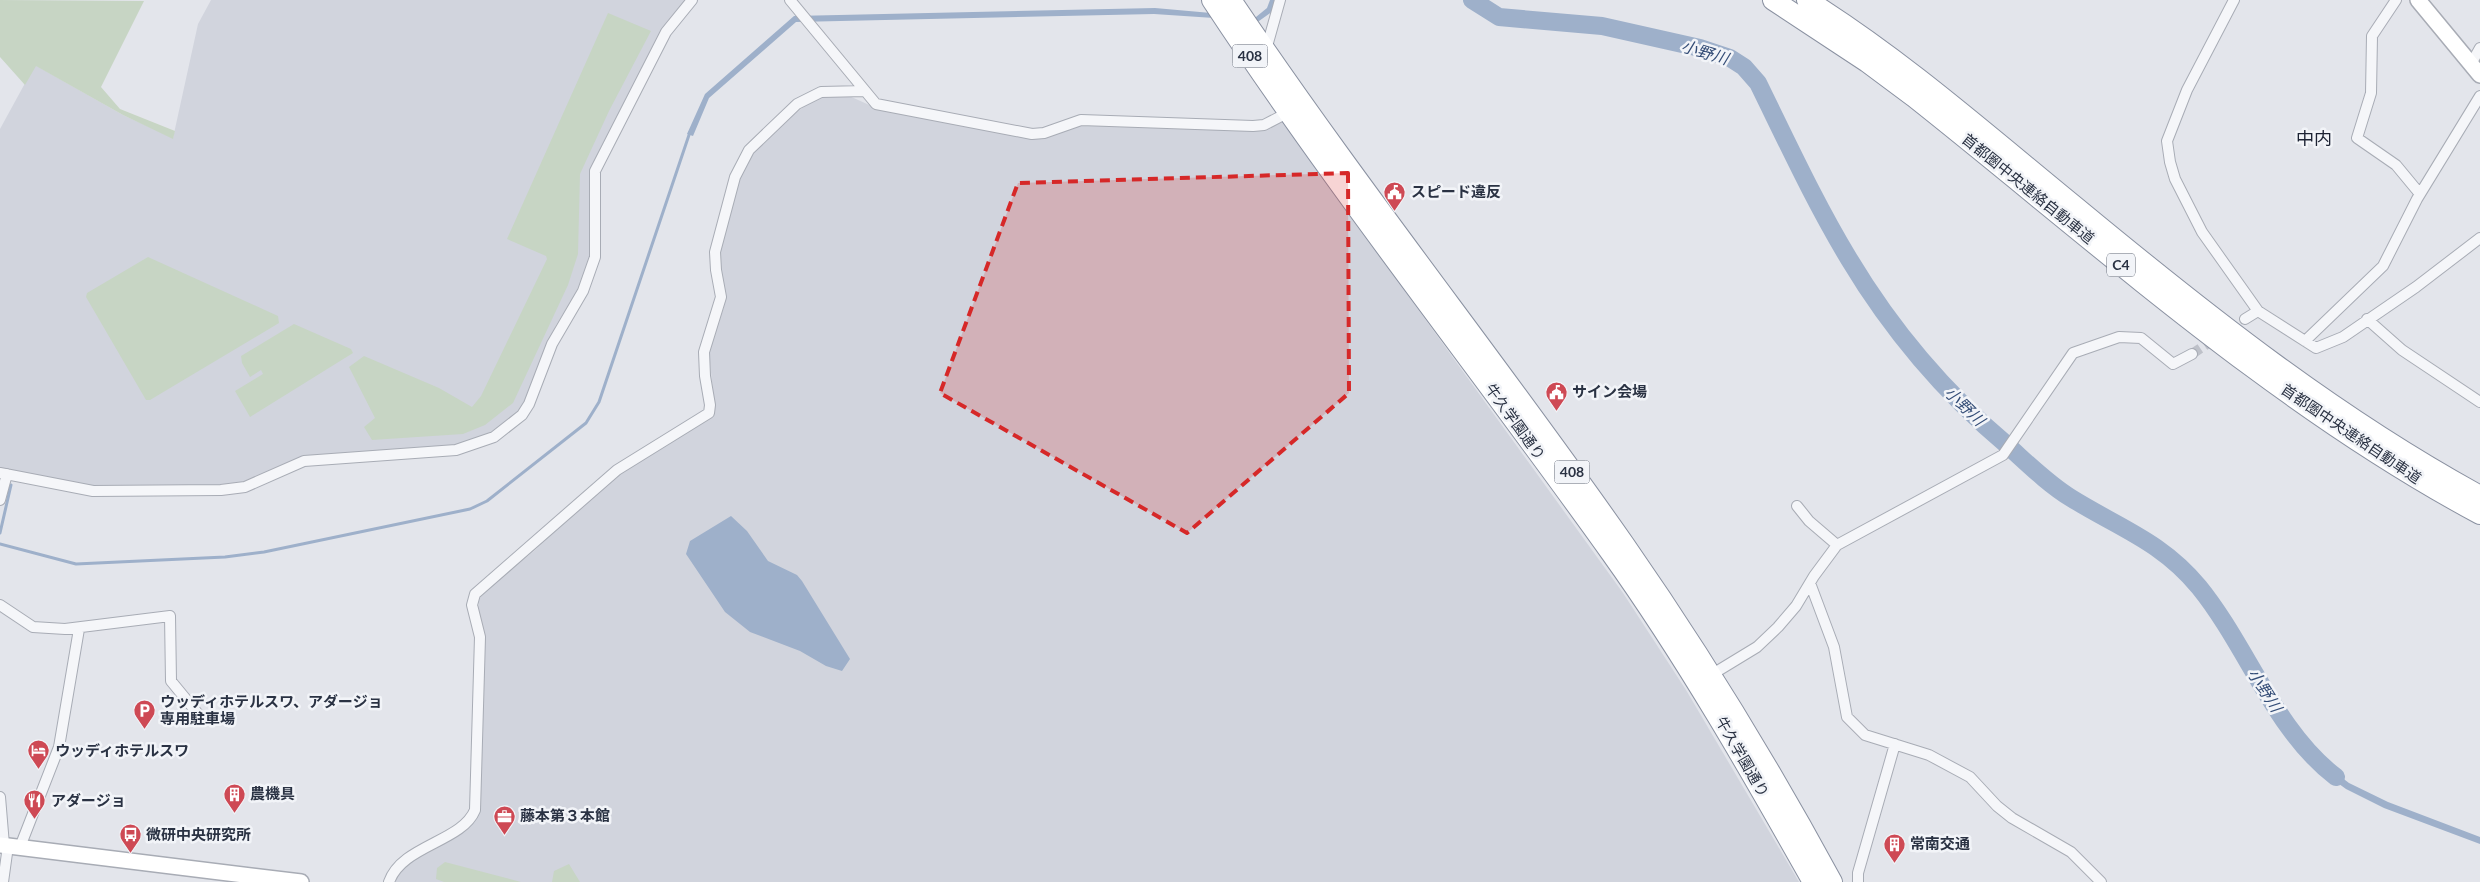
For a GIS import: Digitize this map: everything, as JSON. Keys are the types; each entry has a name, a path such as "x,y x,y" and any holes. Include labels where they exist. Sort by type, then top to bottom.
{"highway":[{"name":"牛久学園通り","path":"1212,0 1296,108 1624,544 1747,732 1832,882"},
{"name":"牛久学園通り","path":"1231,0 1266,51 1296,108 1653,615 1733,741 1813,882"},
{"name":"首都圏中央連絡自動車道","path":"1773,0 1866,62 1914,97 2142,281 2278,386 2350,436 2446,496 2480,514"},
{"name":"首都圏中央連絡自動車道","path":"1807,0 1878,48 1925,84 2129,251 2288,374 2361,424 2480,496"}],"street":[{"path":"0,500 3,474 93,491 221,490 245,487 304,461 456,450 494,437 522,415 529,404 552,344 583,291 595,257 595,171 666,32 692,0"},
{"path":"1266,51 1280,0"},
{"path":"2234,0 2187,90 2167,141 2175,180 2202,232 2258,311 2316,348 2343,337 2416,287 2480,238"},
{"path":"2396,0 2372,36 2371,93 2357,138 2396,165 2420,194"},
{"path":"2418,0 2476,69"},
{"path":"792,2 876,104 1032,134 1044,133 1081,120 1264,125 1296,108"},
{"path":"2476,69 2480,48"},
{"path":"388,882 391,874 405,860 460,827 475,810 480,636 472,605 475,594 617,470 709,413 710,405 705,376 704,352 721,297 715,252 735,177 749,150 797,104 811,95 826,91 865,91"},
{"path":"2305,341 2383,266 2420,194 2480,96"},
{"path":"2245,319 2258,311"},
{"path":"2367,319 2402,350 2480,402"},
{"path":"1711,675 1757,647 1778,627 1796,606 1837,545 2004,455 2073,353 2119,337 2141,338 2173,364 2192,354"},
{"path":"1797,506 1809,521 1837,545"},
{"path":"1810,583 1834,647 1847,717 1865,735 1929,755 1970,777 1997,806 2012,818 2071,852 2101,882"},
{"path":"0,605 33,627 79,629 170,616 171,681 199,715"},
{"path":"8,846 59,748 79,629"},
{"path":"1858,882 1858,873 1895,744"},
{"path":"0,797 8,846 3,882"},
{"path":"8,846 300,882"}],"highlighted area":[{"path":"1348,173 1349,393 1187,533 940,393 1018,183"}],"shaded area":[{"path":"211,0 686,0 656,42 598,153 590,178 591,245 587,269 576,293 556,325 530,392 521,408 509,422 476,440 453,446 304,456 245,481 223,486 95,487 2,468 0,476 0,129 35,65 123,115 173,138 198,24"},
{"path":"847,95 876,108 1027,137 1082,124 1265,131 1282,121 1623,593 1686,690 1799,882 392,882 397,871 471,822 481,723 485,638 478,609 480,595 534,551 606,484 631,466 709,419 713,413 714,401 709,353 724,307 725,294 720,270 720,253 737,184 746,160 756,147 779,126 815,98"}],"green space":[{"path":"0,0 144,1 101,87 120,109 175,131 173,139 123,115 36,66 25,85 0,57"},
{"path":"608,13 651,31 609,111 580,174 578,254 568,285 513,403 485,425 463,434 372,440 364,427 375,418 349,367 364,356 439,388 472,407 481,396 547,259 546,256 507,239"},
{"path":"148,257 278,316 279,323 150,400 146,400 86,297 87,293"},
{"path":"294,324 351,349 353,353 250,417 235,391 263,374 261,370 250,377 242,363 241,356"},
{"path":"445,862 521,882 444,882 436,879 437,868"},
{"path":"569,864 580,882 552,882 554,871"}],"water":[{"path":"1270,0 1277,0 1273,11 1259,21 1154,14 796,22 709,98 693,136 687,134 705,94 794,16 1155,8 1256,17 1267,8"},
{"path":"731,516 747,531 768,561 797,575 802,581 850,659 842,671 826,666 800,651 750,632 725,612 686,554 690,541"},
{"path":"2320,761 2349,783 2388,802 2480,837 2480,844 2384,808 2346,789 2313,765"}],"waterway":[{"name":"小野川","path":"1472,0 1499,17 1602,26 1700,48 1730,58 1744,67 1758,83 1813,194 1849,259 1865,285 1920,359 1962,404 2046,480 2089,509 2139,536 2185,571 2216,610 2263,687 2296,736 2315,758 2336,777"},
{"path":"0,544 76,564 225,557 264,552 470,509 487,501 586,423 599,402 690,132"},
{"path":"0,533 11,485"}],"tunnel":[{"path":"2192,354 2216,338"}],"place":[{"name":"スピード違反","path":"1395,211"},
{"name":"サイン会場","path":"1556,411"},
{"name":"ウッディホテルスワ、アダージョ 専用駐車場","path":"144,730"},
{"name":"ウッディホテルスワ","path":"39,770"},
{"name":"農機具","path":"234,813"},
{"name":"アダージョ","path":"35,820"},
{"name":"藤本第３本館","path":"504,835"},
{"name":"微研中央研究所","path":"130,854"},
{"name":"常南交通","path":"1894,863"}],"district":[{"name":"中内","path":"2314,139"}]}
